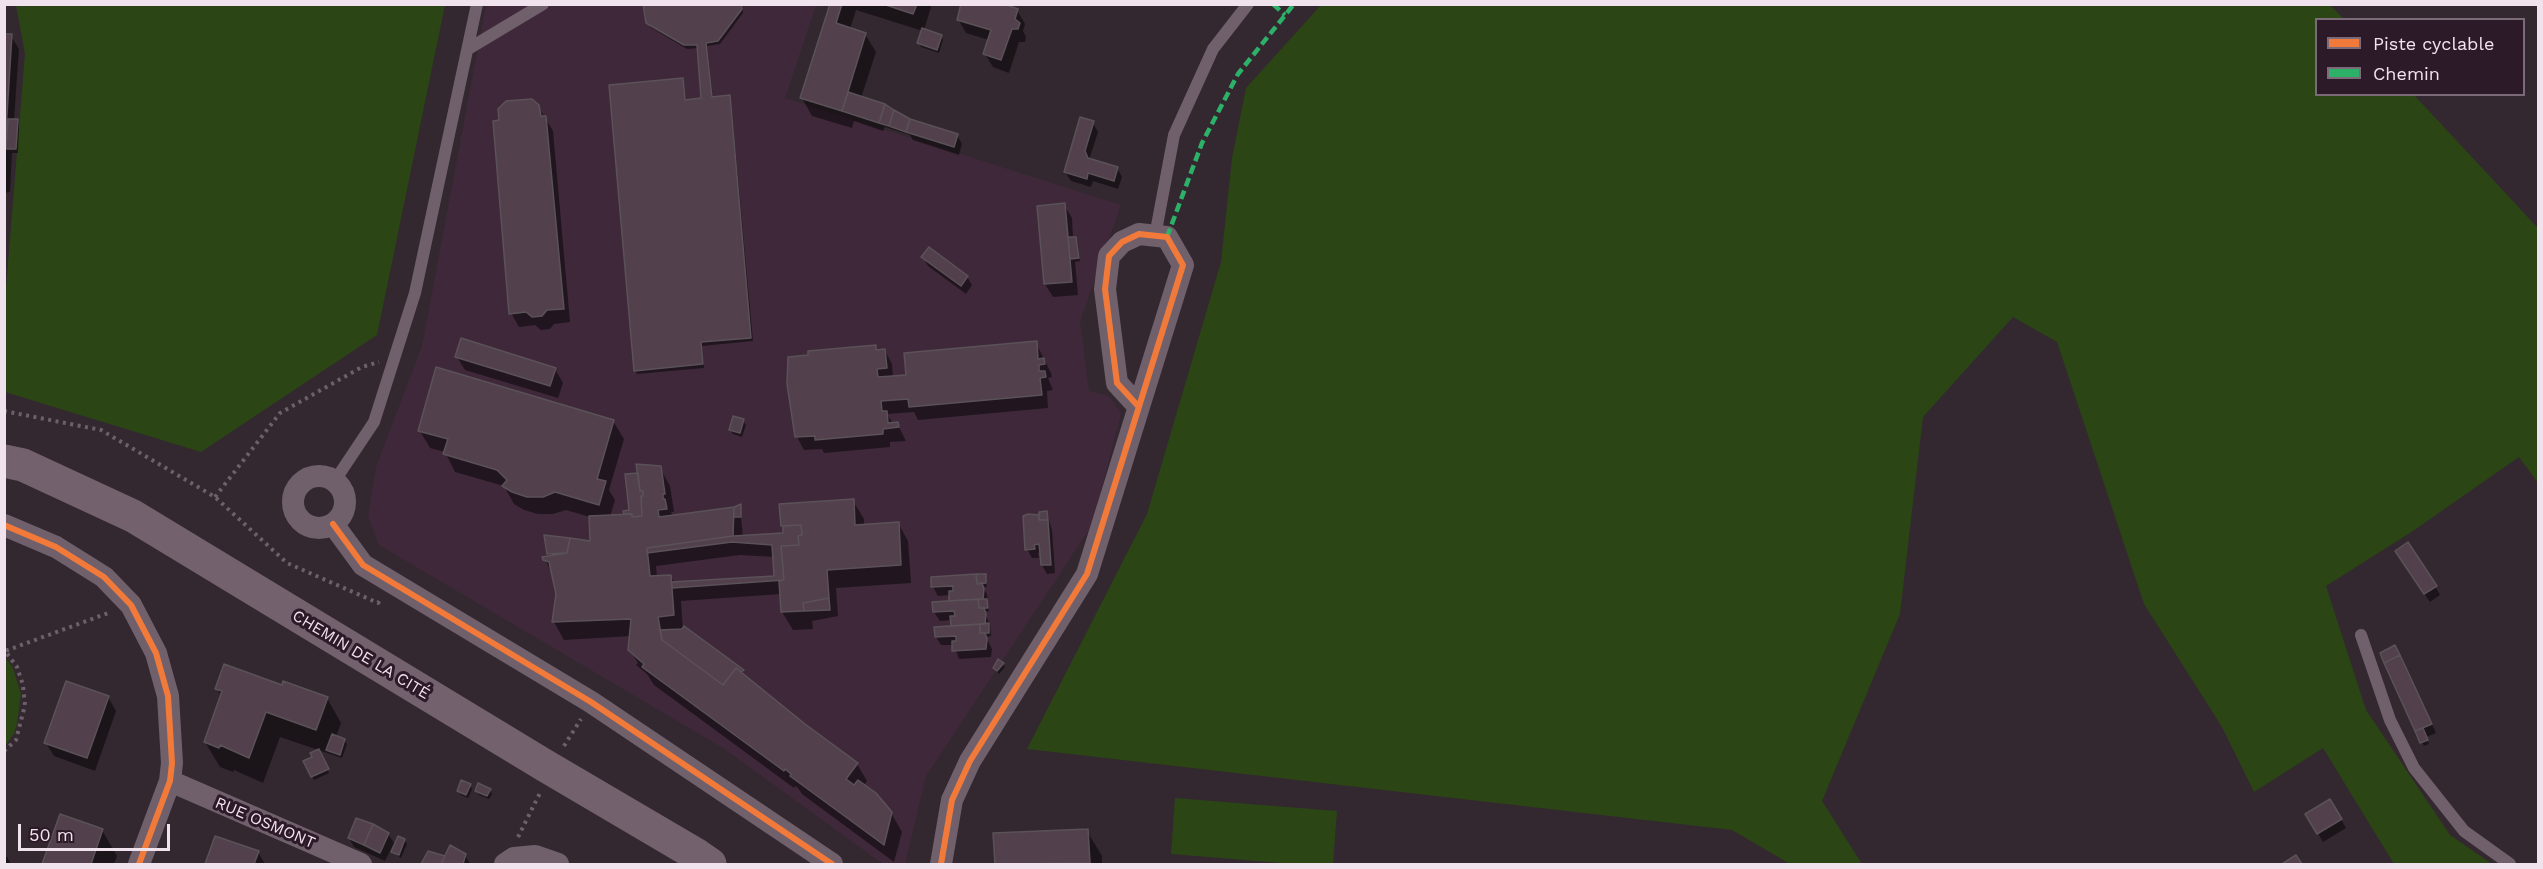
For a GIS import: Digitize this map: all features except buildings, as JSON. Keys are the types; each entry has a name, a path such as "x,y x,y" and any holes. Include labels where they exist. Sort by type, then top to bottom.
{"main road":[{"name":"CHEMIN DE LA CITÉ","path":"4,461 22,465 133,516 710,864"}],"street":[{"path":"942,864 952,800 979,746 1087,574 1184,265 1167,237 1139,234 1122,242 1109,256 1105,289 1117,383 1138,406"},
{"path":"318,476 334,482 344,495 345,503 339,518 326,527 308,526 301,521 293,506 296,489 302,482 318,476"},
{"path":"333,524 363,565 591,702 832,864"},
{"path":"4,525 56,546 104,577 131,605 156,653 168,696 172,763 170,781 139,864"},
{"name":"RUE OSMONT","path":"170,781 361,864"},
{"path":"505,864 514,858 536,856 558,864"}],"lane":[{"path":"334,482 374,422 415,293 477,4"},
{"path":"468,50 543,4"},
{"path":"1155,236 1174,135 1212,49 1248,4"},
{"path":"2361,635 2390,720 2414,768 2464,831 2510,864"}],"path":[{"path":"215,497 280,413 362,367 394,358"},
{"path":"4,411 101,430 215,497 287,563 378,603 393,585"},
{"path":"4,751 16,740 25,705 23,685 17,667 5,651 131,605"},
{"path":"562,751 567,741"},
{"path":"514,844 541,792"}],"shaded area":[{"path":"486,5 816,5 785,98 1121,205 1080,321 1089,391 1109,396 1121,414 1092,525 926,776 905,864 883,864 723,748 379,545 368,516 376,467 422,346"}],"green space":[{"path":"1322,4 2330,5 2343,18 2315,18 2315,96 2415,96 2538,228 2538,483 2519,457 2413,531 2326,586 2366,710 2450,835 2492,864 2394,864 2323,748 2254,792 2222,727 2144,604 2057,342 2013,317 1923,417 1900,614 1822,801 1862,864 1790,864 1732,830 1027,749 1147,514 1221,262 1232,158 1246,88"},
{"path":"16,5 445,5 377,335 201,452 5,392 5,300 25,54"},
{"path":"5,657 13,668 21,694 14,734 5,746"},
{"path":"1175,798 1337,811 1333,864 1294,864 1171,854"}],"marked path":[{"path":"1273,4 1285,15"},
{"path":"1167,237 1202,143 1238,74 1294,4"}],"cycle path":[{"path":"941,864 952,800 970,761 1087,574 1183,265 1167,237 1139,234 1122,242 1109,256 1105,289 1117,383 1138,406"},
{"path":"333,524 363,565 591,702 832,864"},
{"path":"4,525 56,547 104,577 131,605 156,653 168,696 172,763 170,781 139,864"}]}
